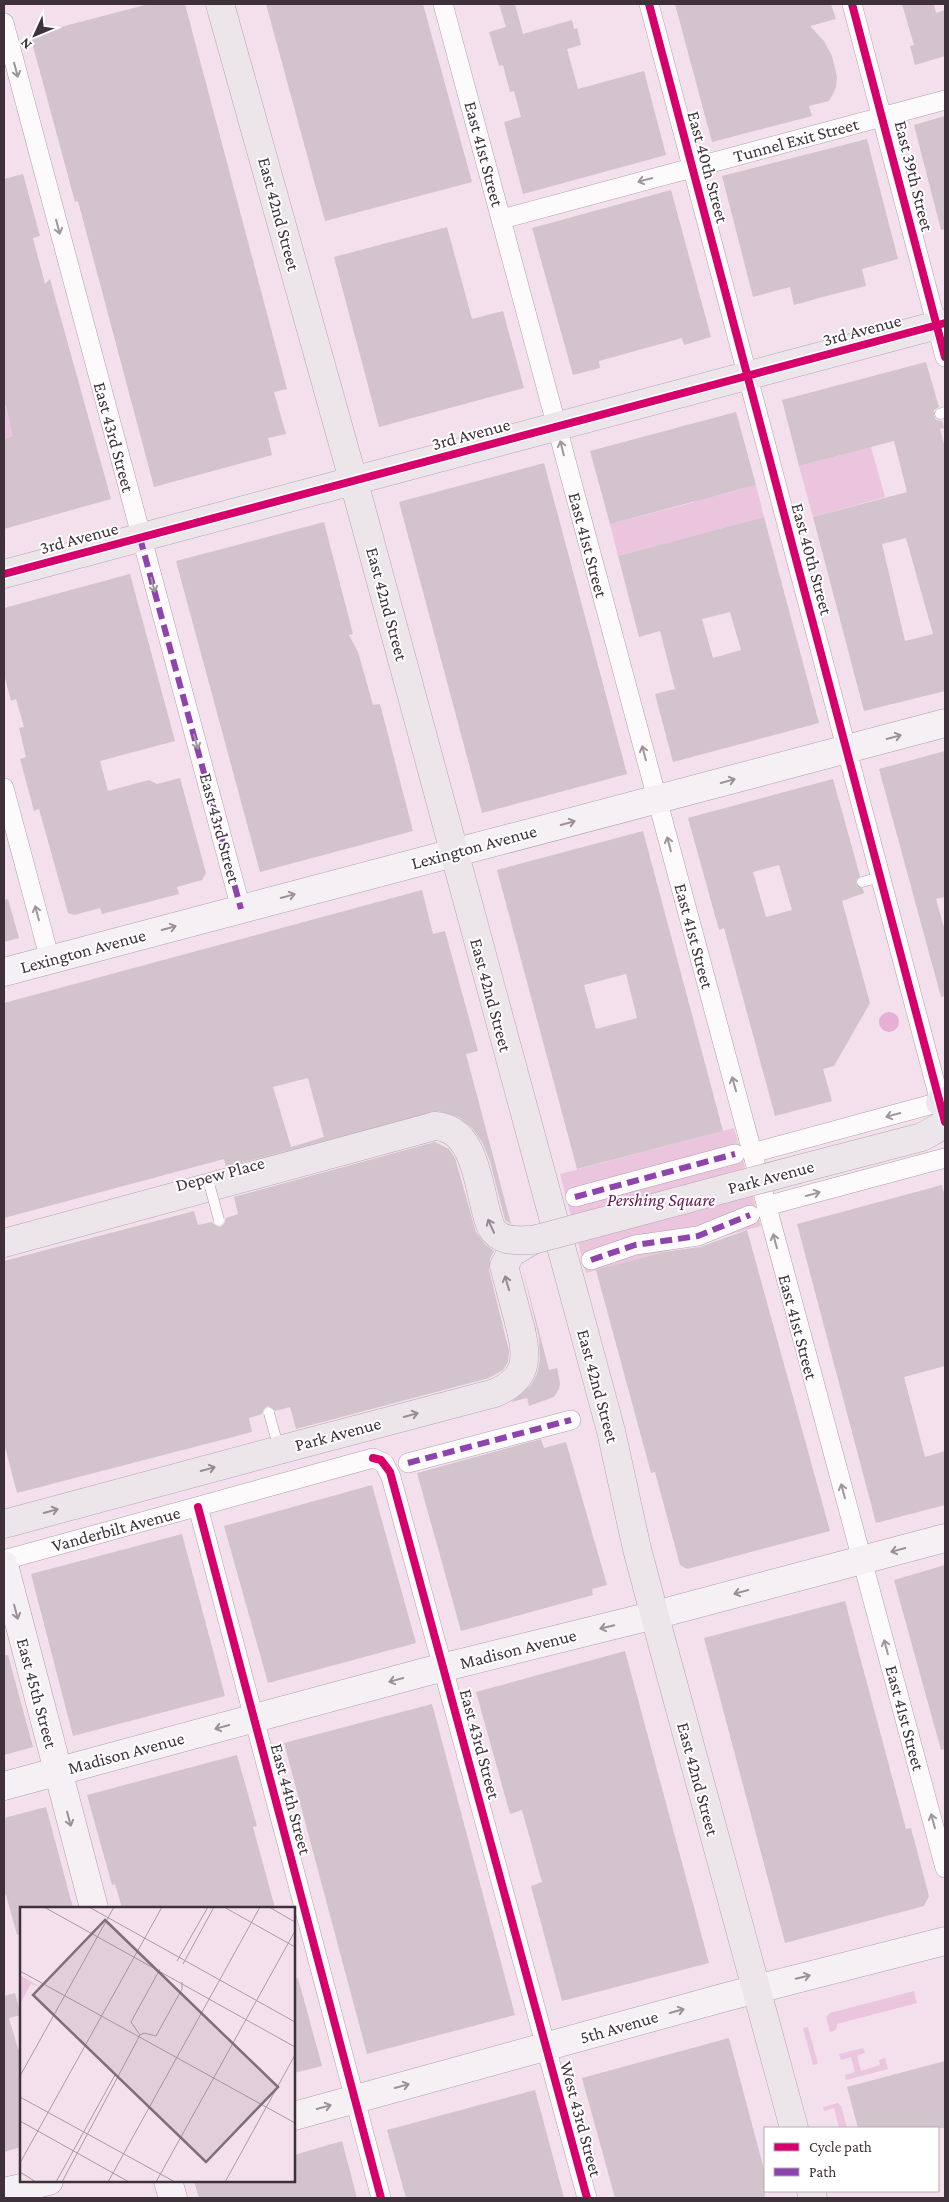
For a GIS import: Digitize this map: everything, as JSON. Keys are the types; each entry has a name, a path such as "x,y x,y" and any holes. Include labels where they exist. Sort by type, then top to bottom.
{"main road":[{"name":"East 42nd Street","path":"220,4 353,481 616,1449 634,1537 794,2127"},
{"name":"3rd Avenue","path":"4,574 941,324"},
{"name":"Lexington Avenue","path":"4,972 945,723"},
{"name":"Park Avenue","path":"435,1126 452,1130 467,1145 489,1223 494,1233 508,1240 533,1240 799,1169 941,1121"},
{"path":"4,1243 218,1180 435,1126"},
{"name":"Park Avenue","path":"4,1524 495,1393 514,1382 523,1368 524,1351 504,1266 509,1255 533,1240"},
{"name":"Madison Avenue","path":"4,1786 443,1668 655,1615 945,1538"},
{"name":"East 45th Street","path":"4,1565 94,1907"},
{"name":"5th Avenue","path":"295,2116 756,1989 945,1941"},
{"path":"4,2192 45,2182"},
{"path":"168,2182 173,2198"}],"street":[{"name":"East 41st Street","path":"443,4 748,1131 743,1154 758,1211 863,1560 945,1868"},
{"name":"East 40th Street","path":"649,4 881,877 941,1121"},
{"name":"East 39th Street","path":"852,4 941,324 945,356"},
{"name":"East 43rd Street","path":"4,23 140,538 241,909"},
{"name":"Tunnel Exit Street","path":"502,219 945,100"},
{"path":"4,788 50,960"},
{"name":"Park Avenue","path":"575,1196 743,1154 941,1121"},
{"name":"Park Avenue","path":"591,1260 635,1245 698,1236 758,1211 945,1158"},
{"path":"408,1463 571,1420"},
{"name":"East 43rd Street","path":"373,1458 384,1463 390,1472 545,2048"},
{"name":"Vanderbilt Avenue","path":"4,1560 373,1458"},
{"name":"East 44th Street","path":"198,1507 381,2198"},
{"name":"West 43rd Street","path":"545,2048 587,2198"}],"lane":[{"path":"862,882 881,877"},
{"name":"Depew Place","path":"90,1208 218,1180 392,1127 423,1122 435,1126"},
{"path":"218,1180 219,1220"},
{"path":"269,1412 279,1450"}],"green space":[{"path":"4,404 14,436 4,439"},
{"path":"703,421 710,448 716,496 756,485 764,517 618,556 610,524 695,502 691,487 696,486 680,427"},
{"path":"871,447 885,497 813,517 799,466"},
{"name":"Pershing Square","path":"734,1128 761,1226 586,1273 560,1174"},
{"path":"914,1991 917,2003 837,2024 836,2030 830,2032 826,2017 830,2013"},
{"path":"808,2027 818,2064 813,2065 803,2028"},
{"path":"863,2048 865,2053 857,2056 861,2071 880,2065 879,2060 885,2058 888,2069 846,2080 845,2075 855,2072 851,2057 841,2060 839,2054"},
{"path":"838,2103 841,2106 847,2127 839,2127 834,2108 824,2111 823,2107"}],"shaded area":[{"path":"889,1012 896,1015 899,1022 896,1029 889,1032 882,1029 879,1022 882,1015"}],"building":[{"path":"149,4 185,4 287,389 274,392 286,434 268,438 272,455 154,487 78,201 75,202 30,35"},
{"path":"266,4 423,4 472,182 325,221"},
{"path":"499,4 515,4 523,34 572,20 574,29 577,28 581,45 567,49 578,89 644,71 666,155 523,194 504,122 521,117 514,91 510,92 503,65 499,66 489,32 506,27"},
{"path":"675,4 831,4 836,19 810,26 824,41 832,56 837,77 836,87 829,101 809,106 812,116 712,142"},
{"path":"902,4 934,4 936,13 945,10 945,56 915,65 910,46 914,45"},
{"path":"945,116 945,229 941,230 914,125"},
{"path":"867,139 898,259 862,269 866,286 794,305 790,287 753,297 722,176"},
{"path":"23,174 40,236 33,238 45,284 50,279 111,499 4,529 4,439 13,436 4,400 4,179"},
{"path":"671,190 711,337 684,345 682,338 599,361 600,368 573,375 532,228"},
{"path":"447,227 472,319 503,311 524,388 379,427 334,257"},
{"path":"926,362 939,407 934,410 934,416 936,420 942,421 944,428 940,429 945,448 945,691 864,711 813,517 907,492 894,441 799,466 782,400","holes":["906,538 933,634 905,641 882,544"]},
{"path":"736,412 756,485 610,524 590,451"},
{"path":"544,463 627,774 482,813 399,502"},
{"path":"764,517 819,723 673,762 655,694 675,689 660,631 639,637 618,556","holes":["730,612 741,650 713,658 702,619"]},
{"path":"324,522 353,634 349,635 358,652 373,705 380,704 413,831 260,872 176,561"},
{"path":"130,574 175,741 100,761 108,791 149,780 157,784 180,778 206,873 202,880 177,887 179,894 102,914 100,908 74,915 68,913 39,809 34,811 20,759 26,757 19,728 24,727 16,699 11,701 4,674 4,608"},
{"path":"945,751 945,897 936,899 945,931 945,996 941,997 879,769"},
{"path":"833,779 860,876 856,880 856,884 863,889 864,893 842,901 870,1003 834,1066 823,1069 832,1101 775,1116 724,928 719,930 688,818","holes":["779,865 792,910 766,917 753,872"]},
{"path":"643,831 723,1131 577,1169 497,870","holes":["626,974 637,1018 596,1029 584,985"]},
{"path":"422,890 433,934 445,931 478,1051 466,1054 511,1224 505,1220 490,1161 482,1142 473,1129 459,1117 438,1111 226,1167 224,1159 4,1218 4,1003","holes":["308,1078 324,1137 291,1147 273,1087"]},
{"path":"8,899 19,938 4,942 4,900"},
{"path":"435,1142 449,1149 455,1158 476,1232 485,1244 494,1251 490,1259 489,1270 509,1351 508,1362 503,1370 489,1378 296,1429 290,1407 275,1411 268,1406 262,1414 249,1418 252,1432 17,1493 4,1443 4,1261 194,1211 198,1225 212,1222 220,1227 224,1224 226,1218 238,1214 234,1197"},
{"path":"942,1185 945,1198 945,1366 904,1377 925,1457 945,1451 945,1505 876,1523 797,1224"},
{"path":"747,1230 830,1531 687,1569 680,1565 655,1472 651,1473 596,1270 664,1252 700,1247"},
{"path":"522,1266 549,1370 557,1368 560,1383 554,1397 529,1406 527,1398 511,1402 531,1385 537,1374 540,1360 539,1338"},
{"path":"541,1439 544,1448 566,1442 607,1585 592,1589 593,1595 461,1631 417,1473"},
{"path":"372,1485 416,1643 268,1683 224,1526"},
{"path":"182,1534 225,1696 73,1736 31,1574"},
{"path":"945,1565 945,1749 941,1750 894,1580"},
{"path":"845,1601 906,1829 911,1828 929,1896 924,1906 785,1943 704,1638"},
{"path":"625,1651 709,1963 562,2001 531,1886 542,1882 522,1810 510,1814 476,1692"},
{"path":"4,1655 8,1655 33,1747 4,1755"},
{"path":"432,1704 515,2015 367,2054 284,1743"},
{"path":"237,1755 257,1826 253,1827 275,1907 122,1907 115,1884 112,1885 87,1795"},
{"path":"46,1807 73,1907 20,1907 20,1934 17,1935 6,1895 4,1896 4,1818"},
{"path":"298,1978 322,2066 295,2073 295,1979"},
{"path":"15,1993 20,2011 20,2015 9,2018 18,2049 20,2048 20,2147 4,2152 4,1996"},
{"path":"729,2038 764,2169 765,2198 615,2198 582,2078"},
{"path":"945,2061 945,2128 858,2127 847,2087"},
{"path":"535,2090 564,2198 406,2198 387,2130"},
{"path":"342,2141 357,2198 199,2198 194,2182 295,2182 295,2155"}],"marked path":[{"path":"140,538 241,909"},
{"path":"575,1197 735,1154"},
{"path":"591,1260 635,1245 698,1236 750,1215"},
{"path":"408,1463 571,1420"}],"cycle path":[{"path":"649,4 945,1122"},
{"path":"852,4 945,357"},
{"path":"4,574 945,323"},
{"path":"373,1458 381,1460 390,1472 587,2198"},
{"path":"198,1507 381,2198"}]}
